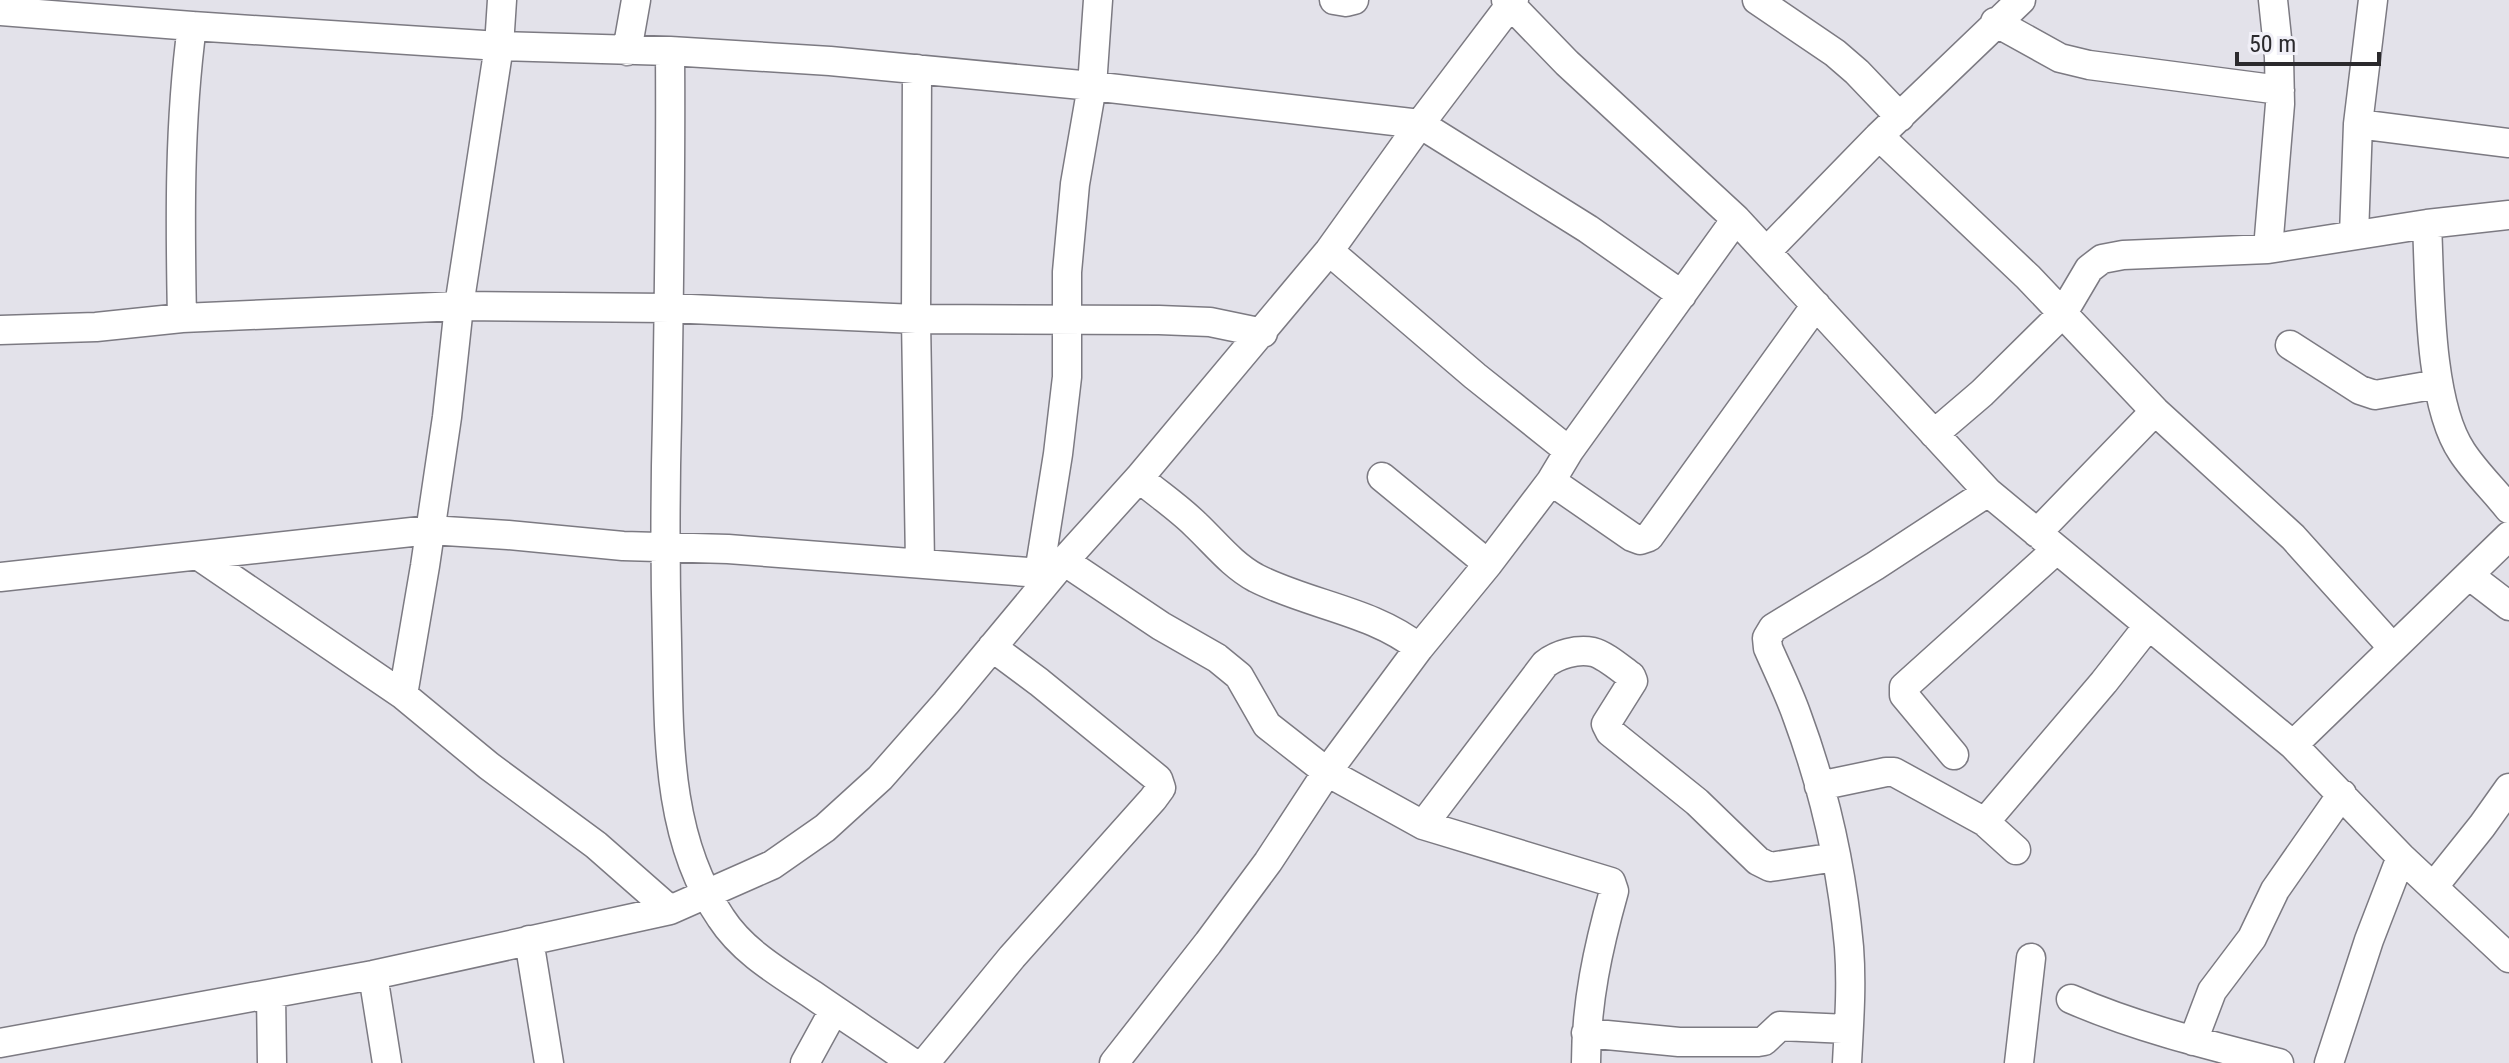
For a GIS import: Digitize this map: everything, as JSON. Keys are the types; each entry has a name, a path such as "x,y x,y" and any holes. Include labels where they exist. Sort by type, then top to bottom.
{"street":[{"path":"403,695 447,417 459,306 499,46 502,0"},
{"path":"627,51 636,0"},
{"path":"1052,569 1058,454 1065,392 1065,320 1075,184 1092,86 1098,0"},
{"path":"1334,0 1354,0"},
{"path":"1757,0 1835,53 1900,117"},
{"path":"1767,251 1879,136 2021,0"},
{"path":"2268,249 2280,90 2273,0"},
{"path":"2354,235 2358,124 2373,0"},
{"path":"0,1043 373,975 670,910 772,865 825,828 880,778 946,703 1052,569 1139,478 1263,333 1329,251 1510,1 1567,63 1736,219 1988,492 2293,745 2401,857 2509,958"},
{"path":"0,11 139,10 192,26 499,46 670,51 830,61 1092,86 1420,124 1588,229 1682,295"},
{"path":"1995,22 2060,58 2074,62 2280,90"},
{"path":"182,318 182,139 184,84 192,26"},
{"path":"670,51 665,547 669,749 674,792 688,849 707,894 735,938 913,1063"},
{"path":"917,69 916,319 920,563"},
{"path":"2358,124 2509,143"},
{"path":"1879,136 2028,277 2155,411 2293,537 2392,647"},
{"path":"1934,434 1982,393 2063,313 2089,269 2102,259 2123,255 2268,249 2427,224 2509,215"},
{"path":"1114,1063 1268,862 1327,772 1419,648 1551,481 1569,451 1736,219"},
{"path":"2427,224 2438,384 2447,419 2461,451 2509,509"},
{"path":"1329,251 1475,376 1569,451"},
{"path":"1551,481 1632,537 1640,540 1649,537 1816,305"},
{"path":"0,330 96,327 182,318 459,306 668,308 916,319 1210,322 1263,333"},
{"path":"2290,345 2360,390 2375,395 2438,384"},
{"path":"1954,755 1904,695 1904,687 2046,541 2155,411"},
{"path":"1382,477 1488,564"},
{"path":"1139,478 1195,524 1232,563 1252,576 1286,592 1401,633 1419,648"},
{"path":"1847,1063 1849,946 1836,857 1819,786 1797,715 1768,648 1767,638 1773,628 1988,492"},
{"path":"0,577 430,530 623,546 1052,569 1217,658 1239,676 1267,725 1327,772 1423,825 1611,882 1614,891 1599,945 1590,995 1586,1063"},
{"path":"2293,745 2509,536"},
{"path":"199,556 403,695 489,766 596,845 670,910"},
{"path":"2470,576 2509,606"},
{"path":"1985,822 2148,626"},
{"path":"925,1063 1012,957 1161,788 1158,779 992,647"},
{"path":"1423,825 1545,664 1555,656 1595,652 1631,676 1633,681 1606,724 1610,732 1697,802 1758,861 1770,867 1836,857"},
{"path":"1819,786 1894,772 1985,822 2016,850"},
{"path":"2434,886 2509,788"},
{"path":"2193,1041 2212,991 2252,938 2275,890 2342,794"},
{"path":"2329,1063 2369,940 2401,857"},
{"path":"529,940 549,1063"},
{"path":"2019,1063 2031,958"},
{"path":"373,975 387,1063"},
{"path":"271,994 272,1063"},
{"path":"2071,999 2098,1011 2193,1041 2279,1063"},
{"path":"805,1063 834,1010"},
{"path":"1586,1033 1679,1042 1758,1042 1764,1041 1780,1026 1848,1029"}]}
